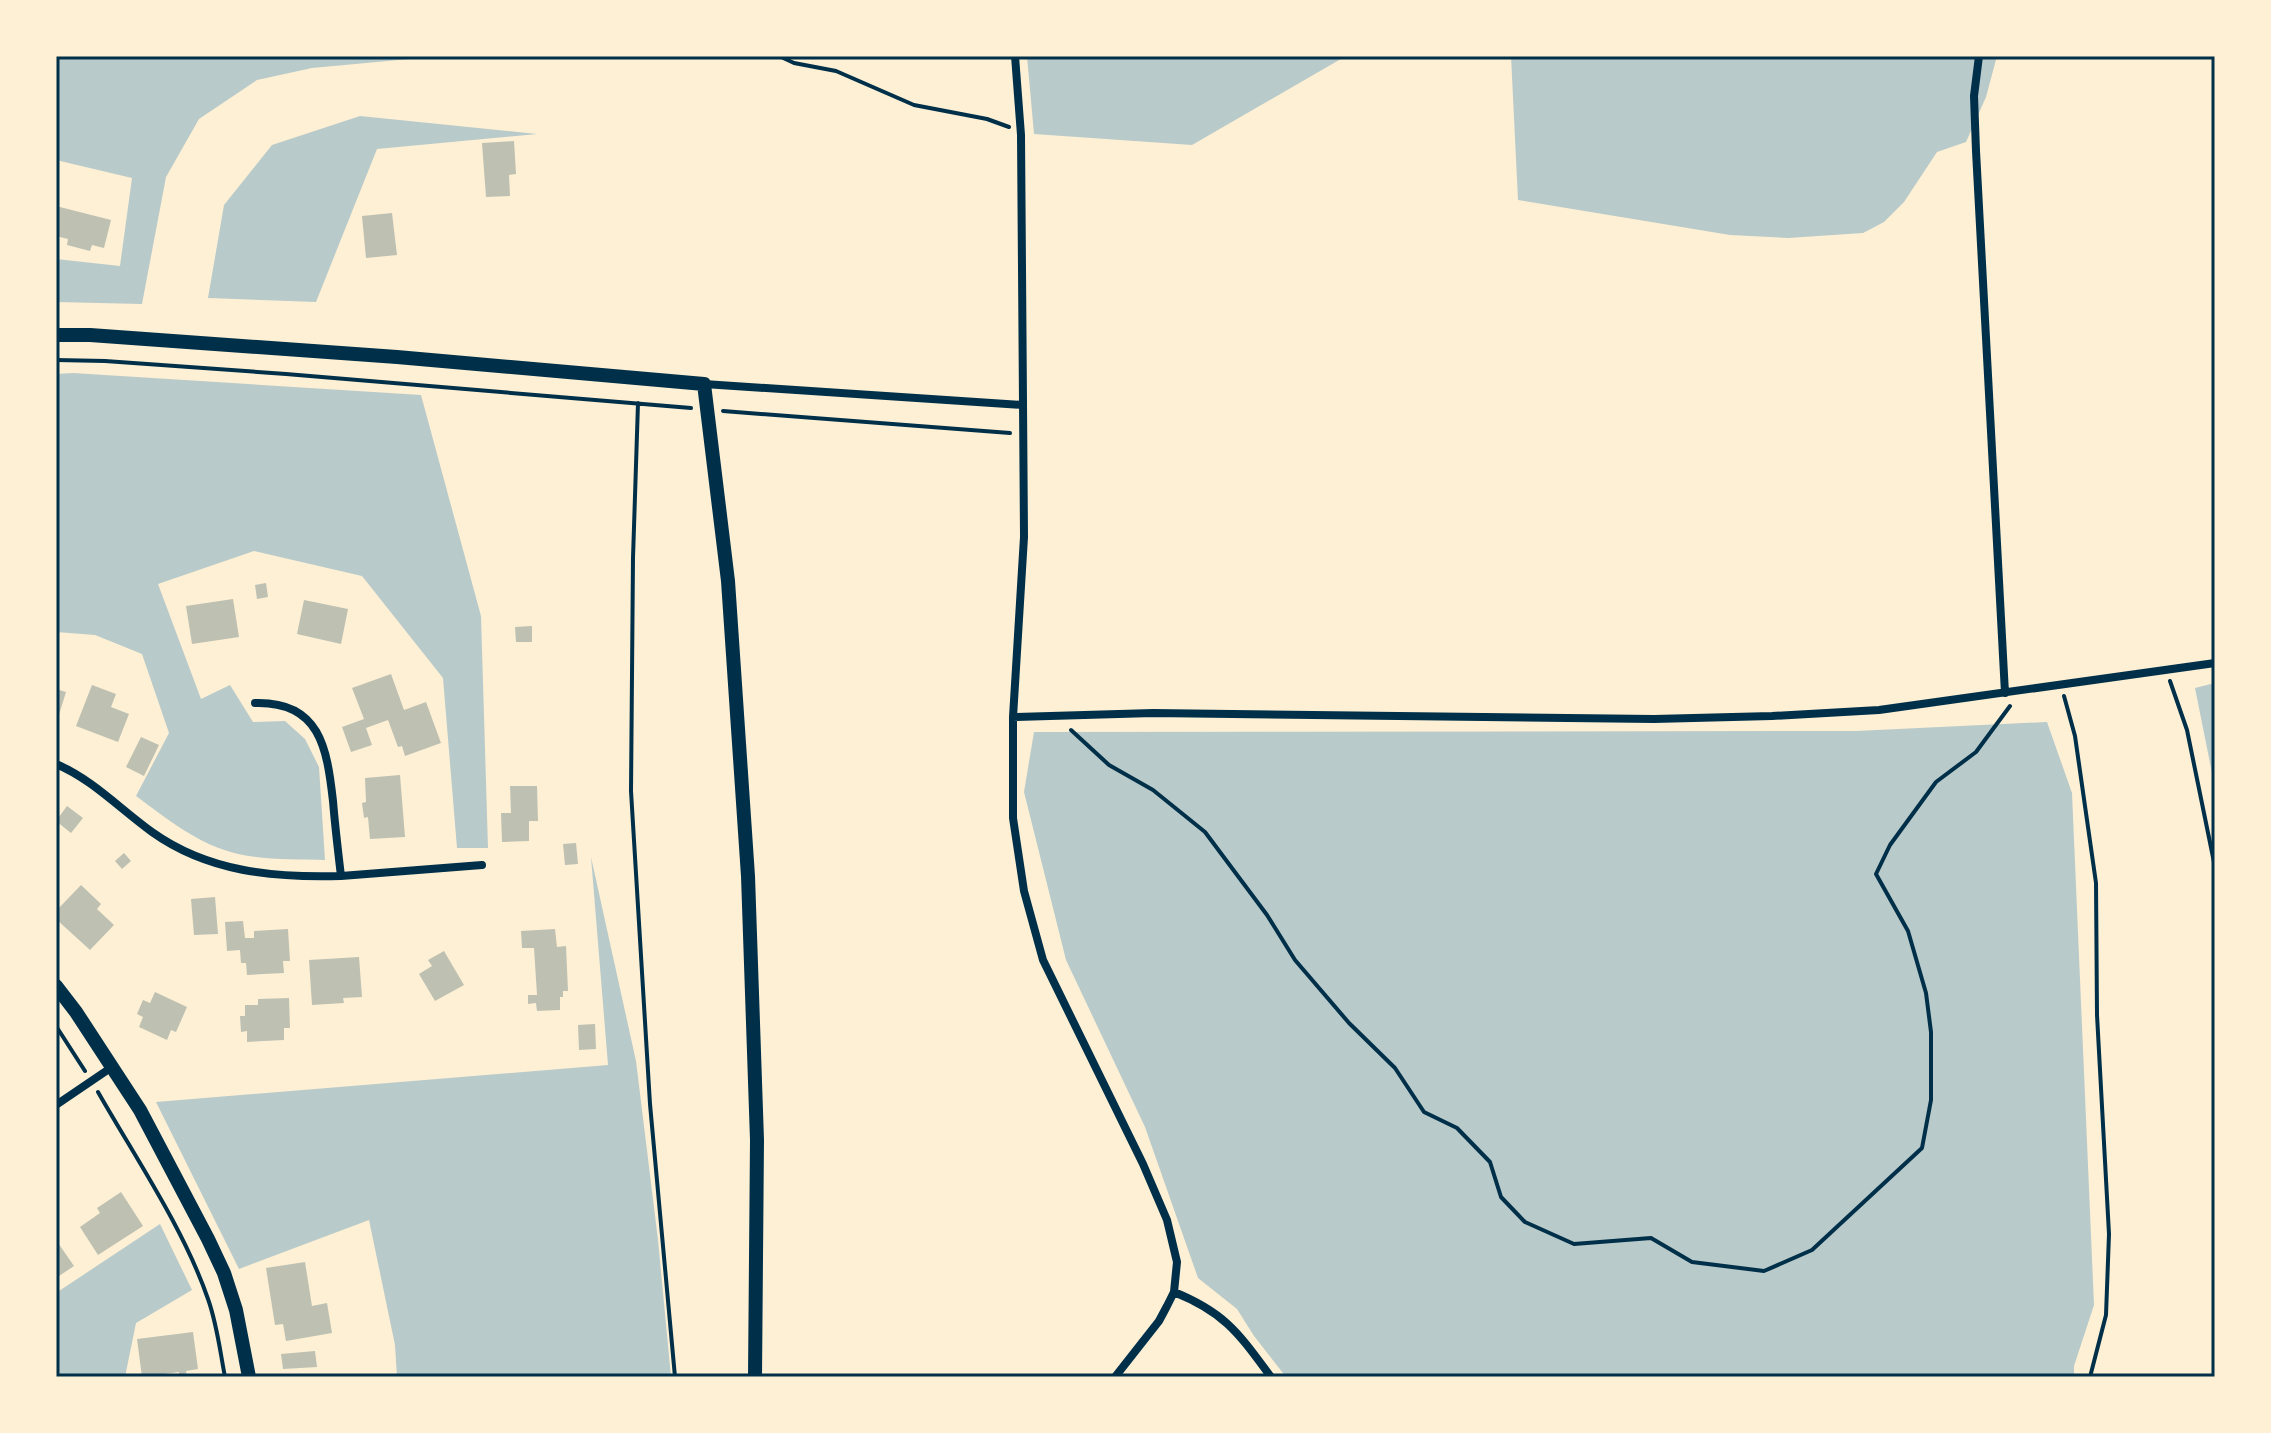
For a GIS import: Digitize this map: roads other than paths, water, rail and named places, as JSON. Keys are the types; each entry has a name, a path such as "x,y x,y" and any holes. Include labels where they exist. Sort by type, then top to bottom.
{"street":[{"path":"1015,56 1021,135 1024,537 1013,717 1013,818 1024,891 1043,960 1143,1164 1167,1220 1177,1262 1174,1292 1159,1321 1115,1377"},
{"path":"1979,56 1974,96 1975,137 2005,693"},
{"path":"56,335 397,357 704,384 1023,405"},
{"path":"704,384 728,581 748,876 757,1140 755,1377"},
{"path":"1013,717 1153,713 1654,719 1879,710 2215,663"},
{"path":"255,703 275,703 292,710 308,720 318,734 330,769 341,876"},
{"path":"56,764 84,779 153,833 183,852 249,872 309,877 482,865"},
{"path":"56,986 140,1110 224,1273 236,1310 249,1377"},
{"path":"56,1105 112,1067"},
{"path":"1174,1292 1208,1307 1223,1318 1271,1377"}]}
